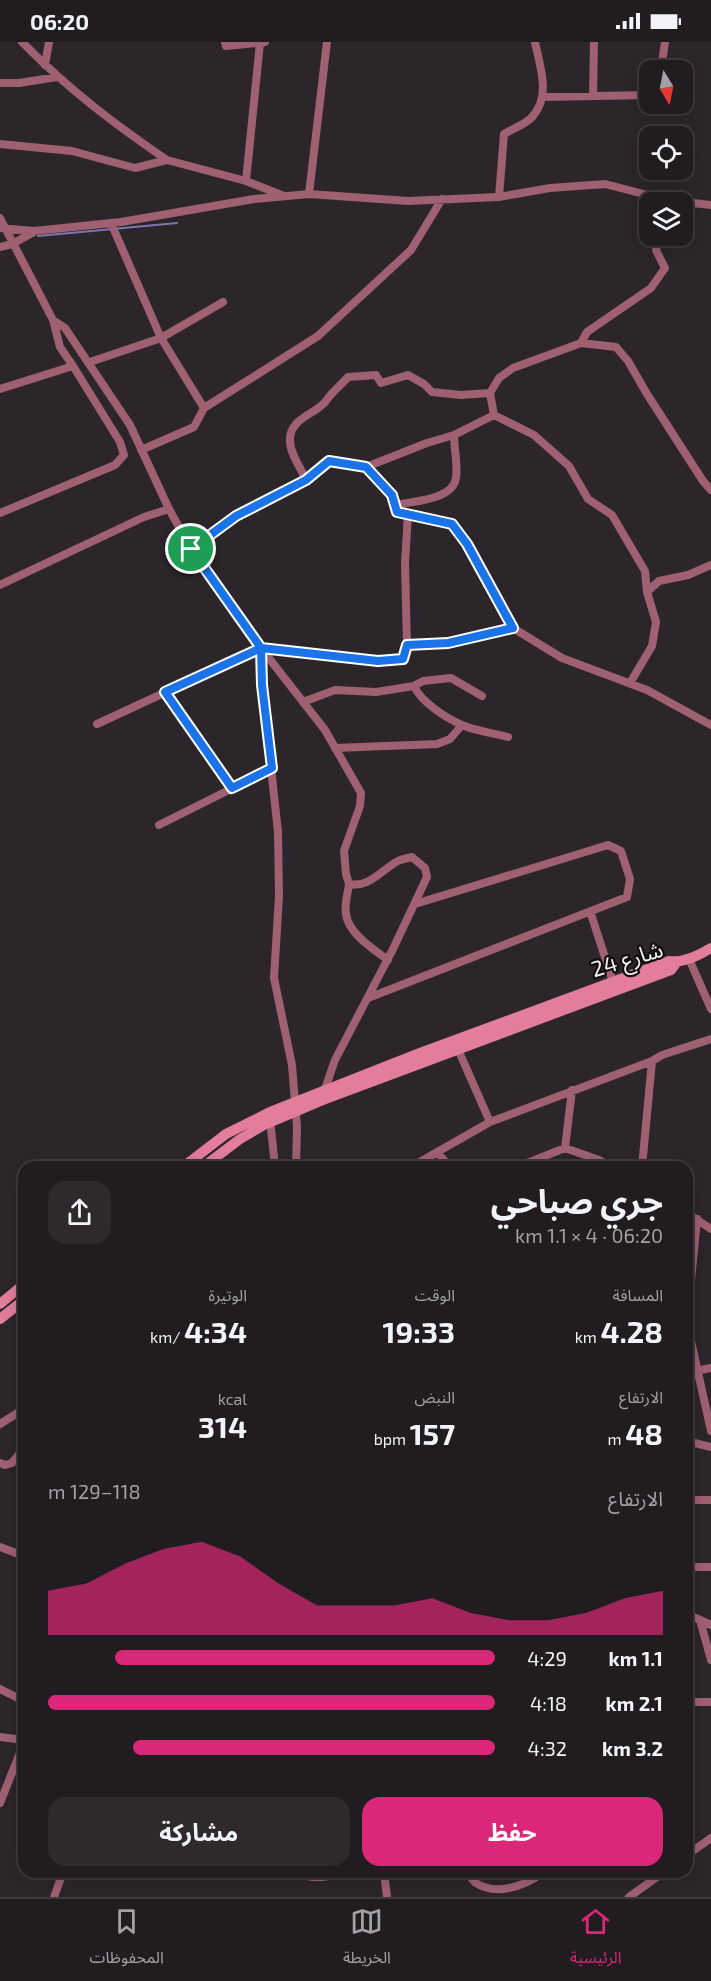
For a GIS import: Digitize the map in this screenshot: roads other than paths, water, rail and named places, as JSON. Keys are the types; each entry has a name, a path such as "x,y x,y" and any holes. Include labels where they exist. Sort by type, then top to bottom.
{"street":[{"path":"22,42 92,108 167,160 246,181 285,196"},
{"path":"45,65 49,42"},
{"path":"225,42 226,46 265,42"},
{"path":"309,194 327,42"},
{"path":"499,196 504,134 532,118 543,98 542,75 535,42"},
{"path":"593,96 594,42"},
{"path":"662,60 665,42"},
{"path":"246,181 260,43"},
{"path":"0,83 20,83 57,76"},
{"path":"543,98 639,95"},
{"path":"0,144 72,151 135,168 167,160"},
{"path":"3,228 34,231 111,223 254,199 309,194 408,201 499,196 605,184 639,193"},
{"path":"141,450 194,427 204,408 318,336 411,250 442,199"},
{"path":"693,203 711,205"},
{"path":"0,218 3,228 53,320 60,347 120,442 124,455 115,465 0,513"},
{"path":"111,223 161,338 204,408"},
{"path":"0,247 12,244 34,231"},
{"path":"581,343 587,332 651,288 665,267 656,250 657,246"},
{"path":"90,362 161,338 223,302"},
{"path":"53,320 65,328 90,362 130,425 169,509 191,549 261,648 325,730 361,793 360,806 344,851 349,884 345,908 346,917 366,944 388,960"},
{"path":"494,415 490,393 499,378 513,368 581,343 616,348 628,361 703,482 711,490"},
{"path":"0,389 73,366"},
{"path":"306,480 290,441 293,429 303,417 326,401 328,394 348,377 376,375 381,383 408,375 424,384 432,392 461,395 490,393"},
{"path":"191,549 236,516 306,480 329,461 366,467 454,435 494,415"},
{"path":"494,415 534,435 569,466 588,499 612,515 645,571 646,592 656,622 655,630 652,646 630,683"},
{"path":"395,505 444,495 452,490 456,478 454,435"},
{"path":"366,467 392,495 397,512 452,524 467,544 513,628 562,658 647,690 711,725"},
{"path":"0,585 144,517 169,509"},
{"path":"97,724 261,648 378,661 403,659 407,645 405,564 408,513"},
{"path":"646,592 659,580 688,575 711,565"},
{"path":"407,645 448,643 513,628"},
{"path":"261,648 262,685 278,832 279,896 274,978 292,1065 296,1107 296,1161"},
{"path":"303,702 335,690 376,692 414,686 423,681 451,678 482,696"},
{"path":"414,686 417,692 434,708 462,725 508,737"},
{"path":"165,692 232,788"},
{"path":"335,748 437,744 450,739 462,725"},
{"path":"159,825 272,768"},
{"path":"368,998 627,897 630,879 621,851 608,845 415,904"},
{"path":"327,1094 335,1060 388,960 427,878 425,868 412,857 399,861 368,883 357,886 349,884"},
{"path":"590,911 614,982"},
{"path":"677,962 711,948"},
{"path":"689,959 711,1009"},
{"name":"شارع 24","path":"191,1161 243,1124 270,1117 614,982 669,962 677,962"},
{"name":"شارع 24","path":"455,1045 671,970 677,962"},
{"path":"423,1161 490,1122 652,1061 662,1055 711,1039"},
{"path":"455,1045 490,1122"},
{"path":"643,1161 652,1061"},
{"path":"565,1148 572,1090"},
{"path":"270,1117 274,1161"},
{"name":"شارع 24","path":"213,1161 270,1117"},
{"path":"204,1161 214,1144"},
{"path":"532,1161 565,1148 599,1160"},
{"path":"438,1153 445,1161"},
{"path":"693,1217 711,1229"},
{"path":"693,1260 697,1219"},
{"path":"0,1304 18,1289"},
{"path":"0,1319 18,1305"},
{"path":"693,1355 711,1431"},
{"path":"696,1371 711,1368"},
{"path":"0,1424 18,1412"},
{"path":"693,1442 711,1447"},
{"path":"0,1463 5,1465 12,1463 18,1456"},
{"path":"693,1500 711,1500"},
{"path":"0,1547 18,1554"},
{"path":"693,1565 711,1567"},
{"path":"693,1617 711,1625"},
{"path":"700,1620 711,1660"},
{"path":"0,1689 18,1698"},
{"path":"693,1702 711,1702"},
{"path":"0,1737 18,1741"},
{"path":"0,1803 18,1757"},
{"path":"693,1851 711,1838"},
{"path":"54,1897 61,1878"},
{"path":"385,1878 387,1897"},
{"path":"472,1878 476,1883 492,1889 528,1884 535,1878"},
{"path":"629,1897 656,1878"}],"waterway":[{"path":"38,236 177,223"}]}
